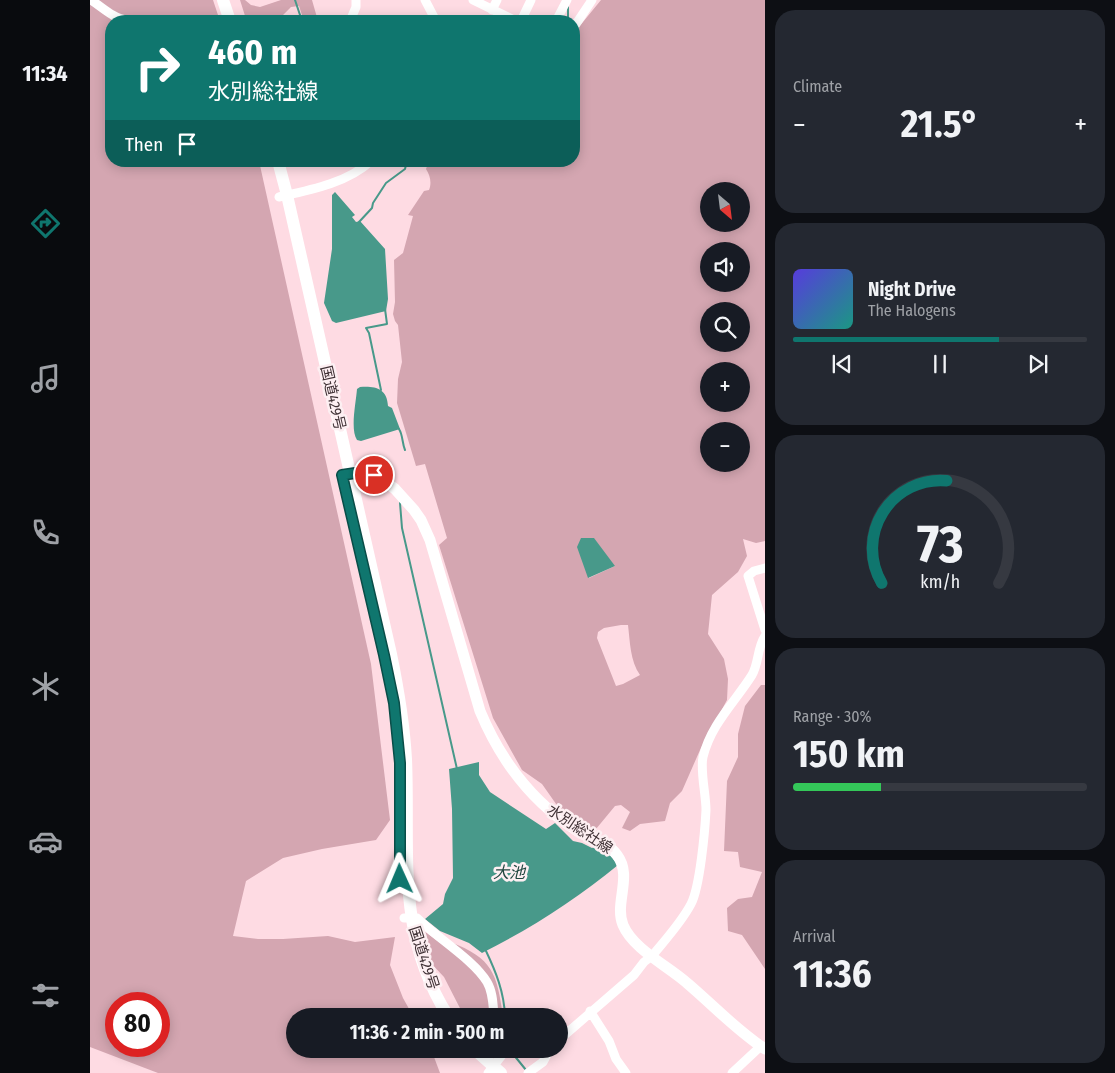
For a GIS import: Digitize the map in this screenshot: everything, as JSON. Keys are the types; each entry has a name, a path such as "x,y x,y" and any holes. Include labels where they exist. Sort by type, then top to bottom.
{"highway":[{"path":"223,0 228,15"},
{"path":"230,0 235,15"},
{"name":"国道429号","path":"272,167 283,196"},
{"name":"国道429号","path":"279,167 283,196 346,474 394,703 400,763 400,879 407,918 408,938 416,968 435,1008"},
{"name":"国道429号","path":"407,918 425,972 443,1008"},
{"path":"476,1058 493,1071"},
{"path":"482,1058 493,1071"}],"main road":[{"name":"水別総社線","path":"346,474 362,472 383,480 395,489 421,520 430,540 480,711 488,729 500,752 515,774 534,796 578,832 599,839 618,855 622,863 624,876 622,922 629,936 763,1047"}],"street":[{"path":"91,0 113,15"},
{"path":"353,15 356,7 356,0"},
{"path":"425,0 433,15"},
{"path":"473,0 503,15"},
{"path":"492,10 497,0"},
{"path":"524,15 531,0"},
{"path":"580,18 592,0"},
{"path":"558,15 563,1"},
{"path":"283,196 341,180 361,171 365,167"},
{"path":"765,568 754,571 748,576 765,630"},
{"path":"568,1031 652,956 673,930 690,904 694,895 706,816 702,761 704,753 721,716 756,668 761,642 765,636"},
{"path":"407,918 417,918 434,934 474,965 487,982 492,994 493,1008"},
{"path":"590,1011 609,1041 616,1059 626,1073"},
{"path":"732,1073 763,1047"},
{"path":"493,1071 500,1058"},
{"path":"528,1073 544,1062 546,1058"}],"shaded area":[{"path":"90,0 213,0 218,15 105,15 105,167 260,167 371,664 390,820 376,840 283,858 246,881 233,936 283,939 328,936 355,942 395,937 390,965 409,1008 286,1008 286,1058 434,1058 440,1073 158,1073 116,1057 170,1057 170,992 105,992 105,1053 90,1047"},
{"path":"240,0 245,0 251,5 260,7 281,0 312,0 316,15 302,15 299,6 291,7 283,15 245,15"},
{"path":"601,0 765,0 765,541 756,543 743,539 747,556 738,572 712,595 708,634 724,659 728,679 727,700 700,750 682,791 670,803 665,821 640,824 630,831 622,828 630,812 621,805 615,806 596,829 583,826 561,811 542,784 522,770 493,718 439,545 447,538 425,464 416,466 397,403 398,379 402,362 398,325 393,314 395,302 394,260 403,253 413,216 408,215 424,191 429,190 429,174 427,167 580,167 580,26","holes":["584,561 615,566 589,578","628,625 632,657 640,675 616,686 597,638 598,632 604,628"]},
{"path":"761,685 765,685 765,969 742,935 728,931 727,908 738,899 752,897 762,872 740,867 738,852 724,851 727,781 738,757 738,734 745,706"},
{"path":"424,931 473,969 484,982 490,1008 460,1008 444,977 429,961 421,935"},
{"path":"450,942 476,954 484,961 495,978 502,1008 495,1008 489,979 480,966"}],"water":[{"path":"335,192 355,215 352,217 356,222 360,221 385,249 388,299 386,311 336,323 332,321 324,303 332,249 332,195"},
{"path":"360,387 371,387 383,392 400,429 361,441 357,440 354,429 354,416 357,389"},
{"path":"581,538 594,538 615,566 588,578 577,547"},
{"name":"大池","path":"479,762 479,775 490,792 546,829 555,823 573,841 592,848 598,845 604,848 618,865 553,913 482,953 469,943 440,931 425,919 443,904 445,894 453,878 452,809 449,769"}],"waterway":[{"path":"295,0 300,15"},
{"path":"568,7 568,15"},
{"path":"359,222 372,208 373,203 386,183 406,167"},
{"path":"381,390 369,333 366,328 387,324 385,309"},
{"path":"399,429 405,450"},
{"path":"400,503 402,528 457,769"},
{"path":"486,951 499,982 504,1008"},
{"path":"516,1058 526,1070"}],"route":[{"path":"374,475 362,472 342,475 394,703 400,763 400,879"}]}
